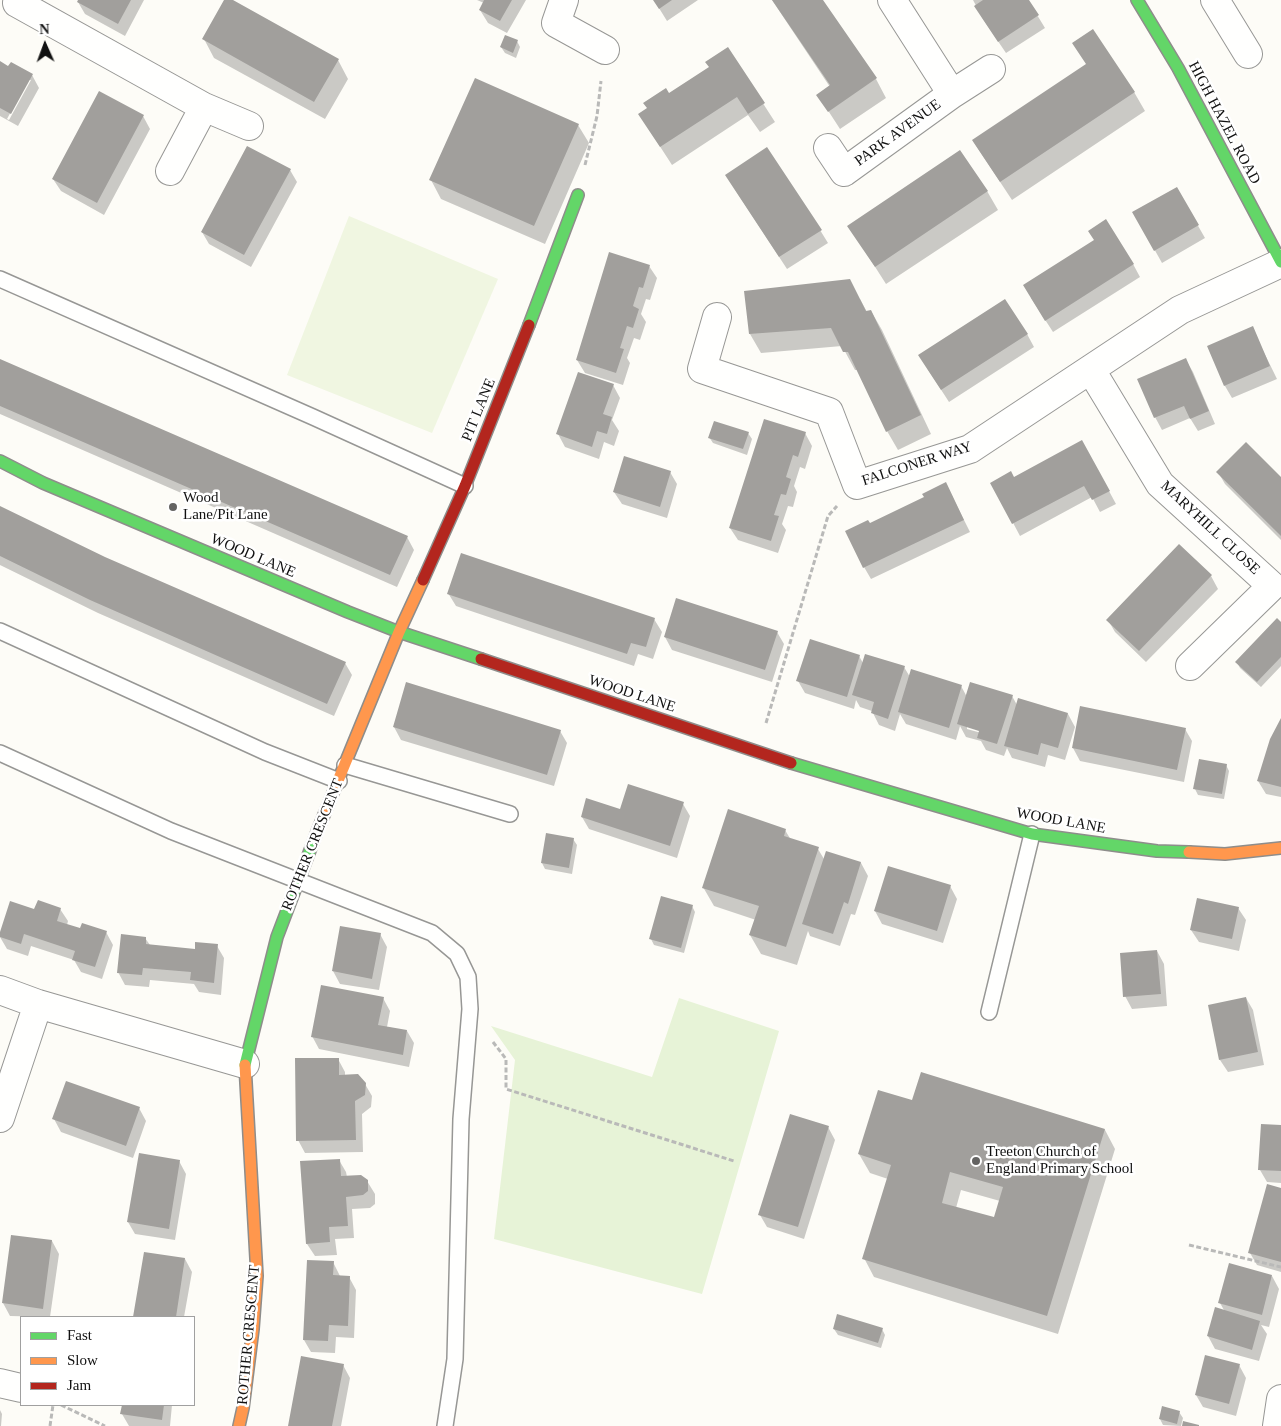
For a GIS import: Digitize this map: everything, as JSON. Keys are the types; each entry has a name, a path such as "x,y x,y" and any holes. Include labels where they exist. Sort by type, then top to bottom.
{"street":[{"path":"19,0 17,3 204,107 249,126"},
{"path":"564,0 556,23 605,50"},
{"name":"PARK AVENUE","path":"892,0 952,94"},
{"name":"HIGH HAZEL ROAD","path":"1137,0 1178,68 1281,263"},
{"path":"1215,0 1248,54"},
{"name":"PARK AVENUE","path":"828,148 844,172 990,69"},
{"path":"170,171 204,107"},
{"name":"PIT LANE","path":"399,632 464,486 552,267 578,195"},
{"name":"FALCONER WAY","path":"717,317 702,369 829,412 858,486 970,449 1180,310 1281,263"},
{"name":"MARYHILL CLOSE","path":"1091,370 1160,484 1272,586 1190,666"},
{"name":"WOOD LANE","path":"0,461 52,486 399,632 809,769 1032,834 1156,851 1225,854 1281,848"},
{"name":"ROTHER CRESCENT","path":"238,1426 243,1408 253,1329 257,1276 245,1064 277,937 298,879 399,632"},
{"path":"0,990 38,1004 245,1064"},
{"path":"0,1118 38,1004"},
{"path":"0,1384 20,1388"},
{"path":"1277,1426 1281,1399"}],"lane":[{"path":"0,279 313,416 464,486"},
{"path":"0,631 265,752 339,781"},
{"path":"0,753 171,831 298,879 432,933 457,954 468,977 470,1009 461,1119 455,1359 445,1426"},
{"path":"345,764 510,814"},
{"path":"989,1012 1032,834"}],"path":[{"path":"578,195 598,116 605,50"},
{"path":"757,752 828,516 858,486"},
{"path":"470,1009 506,1059 506,1089 734,1161"},
{"path":"1189,1245 1281,1266"},
{"path":"50,1426 53,1406"},
{"path":"63,1406 105,1426"}],"green space":[{"path":"349,216 498,279 432,433 287,375"},
{"path":"679,998 779,1031 702,1294 494,1239 515,1060 491,1026 652,1077"}],"building":[{"path":"78,0 131,0 118,24 77,2"},
{"path":"224,0 233,0 339,59 314,102 202,39"},
{"path":"484,0 512,0 500,21 479,10"},
{"path":"653,0 672,0 659,9"},
{"path":"772,0 823,0 877,78 828,112 816,95 830,85"},
{"path":"983,0 1029,0 1039,15 998,42 974,6"},
{"path":"1093,29 1135,92 1000,182 972,140 1086,64 1072,43"},
{"path":"505,35 518,40 513,53 500,47"},
{"path":"728,47 765,103 748,114 737,97 660,147 638,114 647,108 643,103 666,88 669,93 709,67 705,62"},
{"path":"0,61 8,66 11,62 33,74 11,114 0,108"},
{"path":"475,78 579,124 534,226 429,180"},
{"path":"99,91 144,115 97,203 52,179"},
{"path":"247,146 291,169 244,255 201,232"},
{"path":"767,147 822,230 779,257 725,175"},
{"path":"960,150 988,191 875,267 847,226"},
{"path":"1177,187 1199,225 1154,251 1132,212"},
{"path":"1106,219 1134,264 1045,321 1023,285 1094,240 1088,231"},
{"path":"609,252 650,265 643,288 639,287 633,306 639,309 633,328 627,326 620,348 624,349 616,373 576,360"},
{"path":"850,279 866,311 871,310 921,415 886,432 848,352 843,352 831,328 749,334 744,291"},
{"path":"1005,299 1028,334 941,390 918,355"},
{"path":"1253,326 1270,366 1224,386 1207,346"},
{"path":"1186,358 1209,411 1190,419 1184,406 1154,418 1137,379"},
{"path":"0,359 408,536 390,575 0,406"},
{"path":"578,372 614,384 603,414 612,417 607,434 597,431 592,447 556,434"},
{"path":"764,419 806,432 798,457 793,455 786,477 791,479 786,495 781,494 774,515 779,516 771,541 729,528"},
{"path":"714,421 749,432 743,449 708,438"},
{"path":"1082,440 1110,491 1092,500 1084,486 1012,524 990,483 1011,471 1014,477"},
{"path":"1246,442 1281,477 1281,536 1216,472"},
{"path":"624,456 671,471 660,507 613,492"},
{"path":"946,482 964,520 863,568 845,531 868,520 870,523 924,497 922,494"},
{"path":"0,506 105,557 346,662 327,704 90,600 0,556"},
{"path":"1179,544 1212,575 1139,651 1106,620"},
{"path":"461,553 655,618 646,647 631,643 627,654 447,594"},
{"path":"676,598 778,631 765,670 664,637"},
{"path":"1277,618 1281,622 1281,657 1257,682 1235,662"},
{"path":"810,639 860,655 847,697 796,681"},
{"path":"865,654 905,666 888,719 871,713 874,702 852,695"},
{"path":"911,669 962,685 949,728 898,712"},
{"path":"406,682 561,730 547,775 393,727"},
{"path":"970,682 1013,695 997,744 977,738 979,731 957,724"},
{"path":"1018,698 1068,713 1058,748 1041,743 1038,755 1004,746"},
{"path":"1080,706 1186,728 1177,770 1072,748"},
{"path":"1281,718 1281,787 1257,781 1270,739"},
{"path":"1199,759 1227,764 1222,794 1193,789"},
{"path":"628,784 684,802 670,846 581,817 586,798 620,809"},
{"path":"728,809 786,829 784,836 819,847 786,947 749,935 759,906 702,888"},
{"path":"546,833 574,838 569,868 541,863"},
{"path":"826,851 861,862 848,904 844,902 833,934 802,924"},
{"path":"888,866 951,885 937,931 874,911"},
{"path":"661,896 693,905 681,948 649,939"},
{"path":"1197,898 1239,907 1232,939 1190,930"},
{"path":"38,900 61,908 57,921 80,928 82,923 107,931 95,967 72,960 75,951 24,934 21,944 0,937 10,901 34,909"},
{"path":"340,926 381,933 372,979 332,971"},
{"path":"121,934 146,937 146,944 195,949 195,942 218,944 214,983 190,980 191,972 143,968 142,975 117,973"},
{"path":"1157,950 1161,994 1123,997 1120,953"},
{"path":"321,985 384,997 378,1025 407,1030 403,1055 311,1037"},
{"path":"1246,997 1258,1052 1219,1060 1208,1005"},
{"path":"295,1058 339,1058 339,1075 358,1074 366,1083 365,1095 355,1101 356,1140 296,1141"},
{"path":"921,1072 1105,1129 1047,1316 862,1259 891,1165 858,1154 878,1090 912,1100","holes":["950,1172 1003,1187 994,1217 942,1203"]},
{"path":"66,1081 140,1107 126,1146 52,1119"},
{"path":"790,1114 829,1126 798,1227 758,1215"},
{"path":"1261,1124 1281,1125 1281,1171 1258,1170"},
{"path":"139,1153 180,1160 169,1229 127,1222"},
{"path":"340,1159 341,1176 361,1175 368,1180 368,1191 363,1195 346,1197 348,1226 329,1227 330,1242 306,1244 300,1161"},
{"path":"1267,1184 1281,1188 1281,1262 1248,1253"},
{"path":"11,1235 52,1240 43,1309 2,1303"},
{"path":"144,1252 185,1258 176,1316 133,1316"},
{"path":"307,1260 334,1261 333,1275 350,1276 348,1326 329,1325 328,1341 303,1340"},
{"path":"1229,1263 1272,1275 1262,1315 1218,1303"},
{"path":"1215,1307 1260,1321 1252,1350 1207,1336"},
{"path":"837,1314 883,1328 878,1343 833,1329"},
{"path":"1205,1355 1240,1364 1229,1404 1195,1395"},
{"path":"301,1356 344,1364 332,1426 288,1426"},
{"path":"122,1406 164,1406 162,1420 120,1414"},
{"path":"1162,1406 1180,1411 1177,1424 1159,1419"},
{"path":"1183,1421 1199,1425 1199,1426 1182,1426"}],"traffic: fast":[{"path":"1137,0 1178,68 1281,262"},
{"path":"529,325 578,195"},
{"path":"0,461 43,483 348,612 399,632 481,659"},
{"path":"791,763 1032,834 1157,851 1189,852"},
{"path":"245,1065 277,937 317,832"}],"traffic: slow":[{"path":"317,832 399,632 423,580"},
{"path":"1189,852 1225,854 1281,848"},
{"path":"239,1426 253,1329 257,1276 245,1065"}],"traffic: jam":[{"path":"423,580 465,486 529,325"},
{"path":"481,659 791,763"}],"place":[{"name":"Wood Lane/Pit Lane","path":"173,507"},
{"name":"Treeton Church of England Primary School","path":"976,1161"}]}
